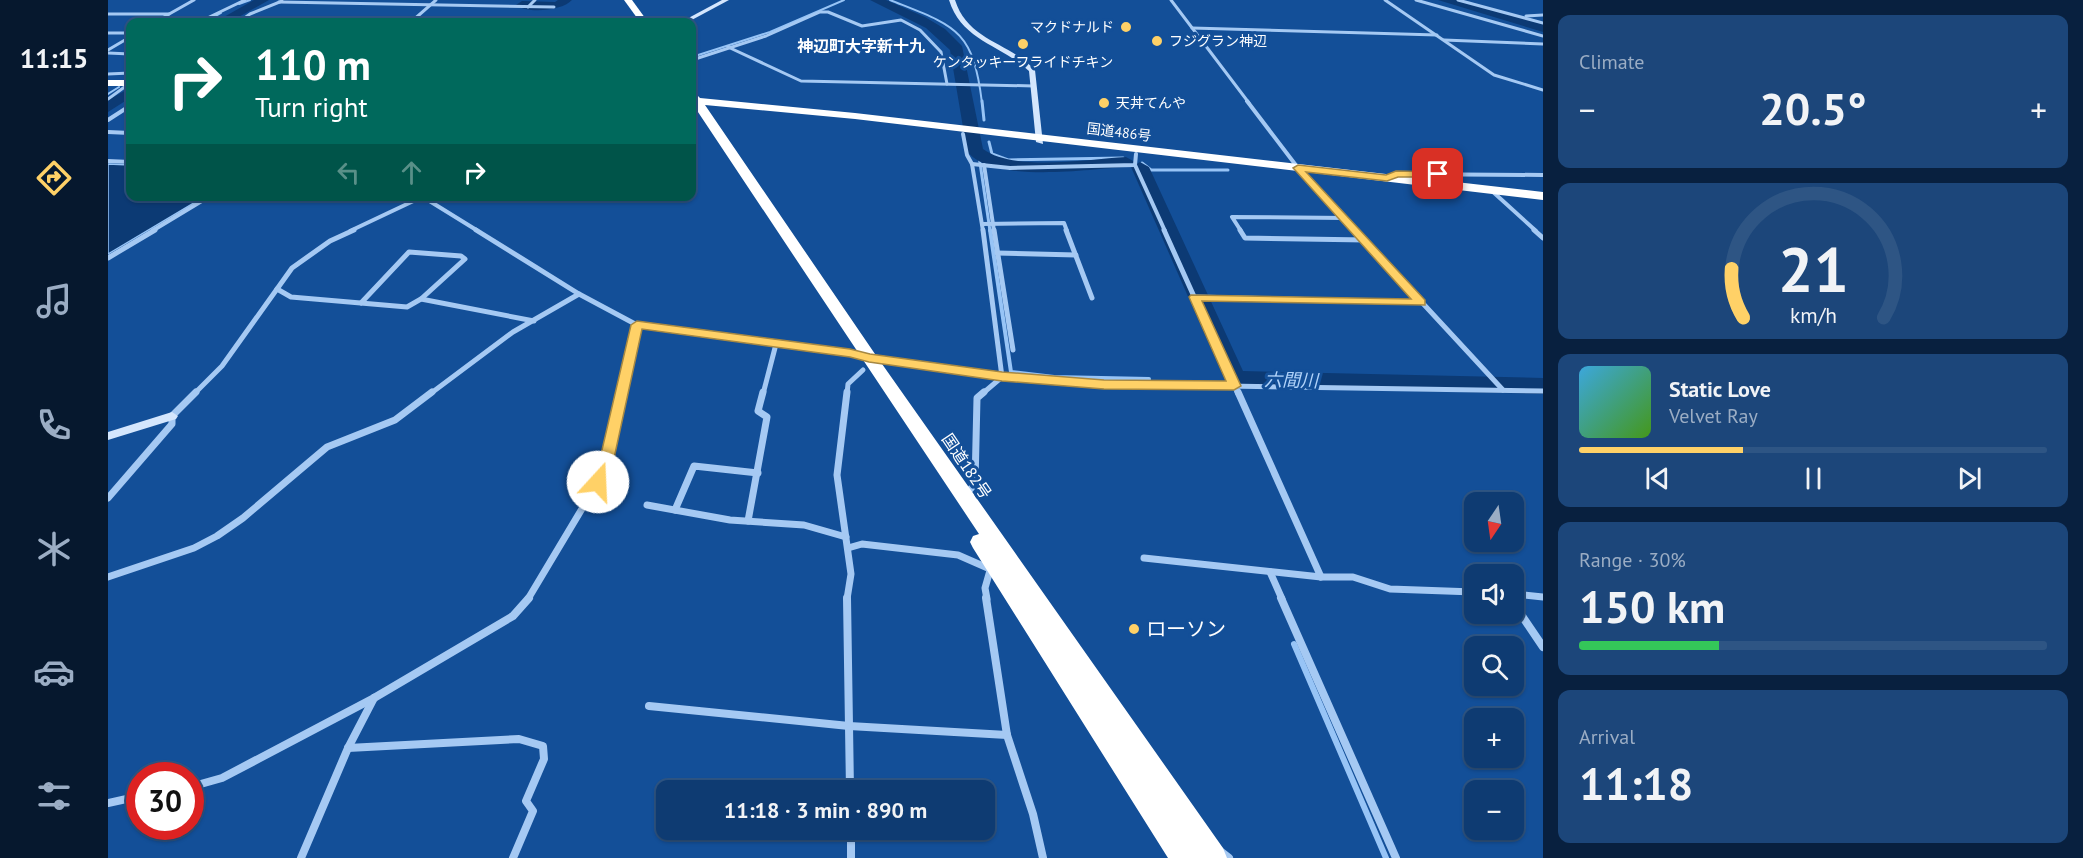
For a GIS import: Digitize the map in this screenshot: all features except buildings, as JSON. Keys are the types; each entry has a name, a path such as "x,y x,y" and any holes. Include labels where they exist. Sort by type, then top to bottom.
{"highway":[{"path":"618,0 629,18"},
{"path":"628,0 641,18"},
{"path":"108,78 126,81"},
{"name":"国道486号","path":"696,103 982,133 1495,193 1543,196"},
{"name":"国道182号","path":"696,106 850,353 866,364 964,496 997,562 1213,858"},
{"name":"国道182号","path":"696,106 997,562 1179,854"},
{"name":"国道486号","path":"1040,140 1136,159 1387,178 1543,201"}],"street":[{"path":"162,18 194,0"},
{"path":"207,18 245,0"},
{"path":"246,18 286,0"},
{"path":"415,18 436,0"},
{"path":"529,6 535,0"},
{"path":"692,18 726,0"},
{"path":"952,0 958,17 969,30 1023,60 1032,70 1040,140"},
{"path":"1171,0 1300,171 1503,390"},
{"path":"1385,0 1494,75 1543,90"},
{"path":"1416,0 1543,36"},
{"path":"1458,0 1543,23"},
{"path":"279,3 554,8"},
{"path":"696,59 766,36 820,12 828,12 862,26 901,20 930,38 941,52 947,84"},
{"path":"108,14 169,14"},
{"path":"1519,17 1543,15"},
{"path":"1192,28 1437,35"},
{"path":"108,33 126,35"},
{"path":"108,51 126,38"},
{"path":"1444,40 1543,44"},
{"path":"728,47 801,81 1034,86"},
{"path":"108,51 126,53"},
{"path":"108,78 126,74"},
{"path":"108,99 126,85"},
{"path":"108,120 126,109"},
{"path":"108,132 126,133"},
{"path":"964,132 967,155 974,164 1000,343 1002,377"},
{"path":"974,164 1010,168 1136,159 1234,386 1321,577"},
{"path":"108,161 126,162"},
{"path":"983,165 1013,347 1000,343"},
{"path":"1387,178 1396,174 1543,175"},
{"path":"975,182 986,182"},
{"path":"1495,193 1543,238"},
{"path":"978,199 989,200"},
{"path":"108,258 202,201"},
{"path":"108,436 172,416 222,366 292,268 311,252 416,201"},
{"path":"430,201 579,294 637,325 850,353"},
{"path":"1346,218 1232,217 1245,238 1366,240"},
{"path":"982,224 1064,223 1092,298"},
{"path":"277,289 291,297 407,307 421,299 465,259 461,256 409,252 361,303"},
{"path":"987,253 1076,255"},
{"path":"991,280 1002,281"},
{"path":"108,577 194,548 217,536 243,518 312,456 327,447 395,420 492,347 579,294"},
{"path":"1195,297 1421,302"},
{"path":"421,299 534,321"},
{"path":"204,782 222,778 374,698 513,616 525,604 598,482 606,463 637,325"},
{"path":"748,521 767,417 758,411 776,344"},
{"path":"850,780 846,607 851,574 837,476 848,384 866,364 1104,384 1543,391"},
{"path":"964,496 975,484 977,398 1002,377"},
{"path":"108,498 172,424 172,416"},
{"path":"675,510 694,466 758,473"},
{"path":"647,505 748,521 786,523 838,533 846,537"},
{"path":"848,548 862,544 997,562 985,588 1007,735 1033,814 1043,858"},
{"path":"1144,558 1321,577 1353,577 1390,589 1464,592"},
{"path":"1270,572 1396,858"},
{"path":"1524,595 1543,597"},
{"path":"1524,619 1543,647"},
{"path":"301,858 348,748 374,698"},
{"path":"649,706 849,726 1007,735"},
{"path":"348,748 519,739 543,746 544,759 526,801 533,811 513,858"},
{"path":"108,802 126,799"},
{"path":"1197,835 1229,858"},
{"path":"851,840 851,858"}],"water":[{"path":"108,164 126,165 126,201 197,201 108,254"}],"waterway":[{"path":"239,4 250,0"},
{"path":"229,18 263,0"},
{"path":"522,5 558,6 566,0"},
{"path":"696,56 770,32 844,0"},
{"name":"六間川","path":"876,0 931,25 950,40 957,49 975,151 985,159 1022,166 1070,166 1126,162"},
{"path":"890,0 931,17 957,33 966,44 973,59 982,103"},
{"path":"1444,0 1543,28"},
{"path":"212,18 221,13"},
{"path":"108,94 119,87"},
{"path":"108,107 126,95"},
{"path":"982,101 984,120"},
{"path":"989,142 992,154 1008,160 1123,158"},
{"path":"979,156 990,231"},
{"path":"1142,163 1151,170 1228,170"},
{"name":"六間川","path":"1140,167 1235,379 1543,386"},
{"path":"990,230 1011,372 1054,377 1149,379"},
{"path":"1294,644 1386,858"}],"place":[{"name":"マクドナルド","path":"1126,27"},
{"name":"フジグラン神辺","path":"1157,41"},
{"name":"ケンタッキーフライドチキン","path":"1023,44"},
{"name":"天丼てんや","path":"1104,103"},
{"name":"ローソン","path":"1134,629"}],"district":[{"name":"神辺町大字新十九","path":"861,46"}],"route":[{"path":"598,482 606,463 637,325 850,353 869,358 1002,377 1104,384 1234,386 1195,297 1421,302 1298,168 1387,178 1396,174 1438,174"}]}
